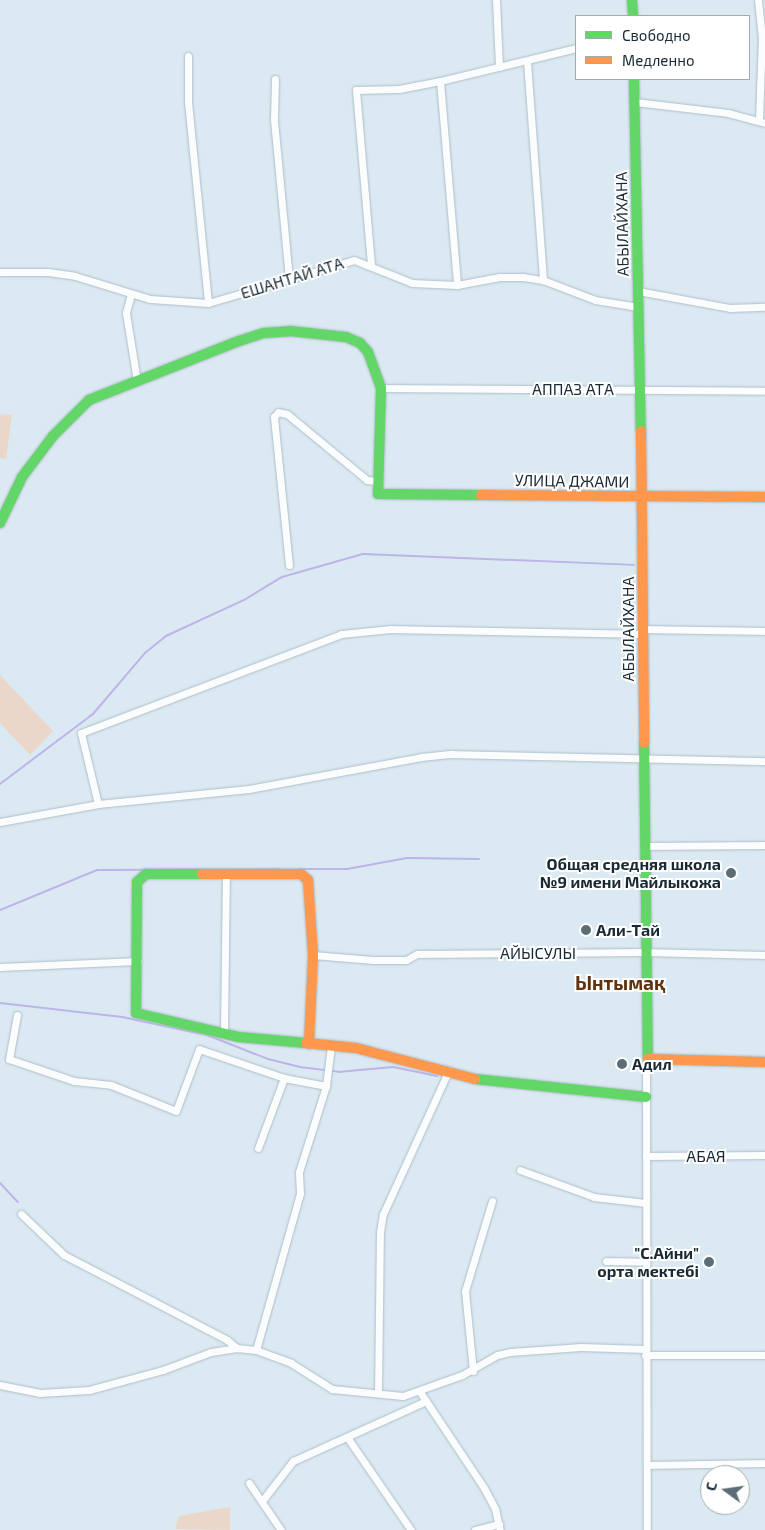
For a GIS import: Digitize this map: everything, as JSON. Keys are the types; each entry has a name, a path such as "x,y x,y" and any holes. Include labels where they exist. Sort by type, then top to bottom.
{"street":[{"path":"496,0 499,67"},
{"path":"632,0 633,15"},
{"path":"635,102 728,113 762,122 762,37 758,0"},
{"path":"371,265 356,90 399,89 527,61 575,48"},
{"path":"188,56 188,102 208,303"},
{"path":"527,61 543,280"},
{"path":"275,79 274,120 289,278"},
{"name":"АБЫЛАЙХАНА","path":"634,80 642,496 646,1059"},
{"path":"440,81 458,285"},
{"name":"ЕШАНТАЙ АТА","path":"0,272 48,272 131,294 182,304 208,303 354,260 371,265 412,283 458,285 500,277 543,280 595,300 638,307"},
{"path":"638,292 730,308 765,307"},
{"path":"131,294 126,314 137,381"},
{"path":"0,523 22,477 76,410 90,400 264,333 308,331 346,337 360,343 368,352 381,388 376,481 366,480 287,414 278,412 274,417 289,565"},
{"name":"АППАЗ АТА","path":"381,388 765,391"},
{"name":"УЛИЦА ДЖАМИ","path":"376,481 378,494 765,497"},
{"path":"98,804 81,733 341,634 391,629 643,632 765,631"},
{"path":"0,822 98,804 249,789 421,757 460,755 765,761"},
{"path":"644,846 765,844"},
{"path":"309,1044 313,955 308,880 301,874 146,874 137,882 138,961 136,1013 239,1037 309,1044 356,1048 449,1070 477,1080 646,1097"},
{"path":"224,1032 226,875"},
{"name":"АЙЫСУЛЫ","path":"313,955 373,960 406,960 418,954 645,952 765,955"},
{"path":"0,967 138,961"},
{"path":"16,1015 9,1059 74,1081 111,1085 176,1111 199,1049 284,1078 326,1086"},
{"path":"256,1350 300,1193 299,1172 326,1086 331,1046"},
{"path":"646,1530 646,1059 765,1062"},
{"path":"378,1392 383,1214 449,1070"},
{"path":"258,1148 284,1078"},
{"name":"АБАЯ","path":"646,1156 765,1156"},
{"path":"520,1170 594,1197 646,1203"},
{"path":"472,1371 465,1291 492,1201"},
{"path":"21,1214 64,1255 227,1340 237,1348"},
{"path":"606,1261 646,1262"},
{"path":"0,1385 40,1393 89,1390 163,1370 211,1352 237,1348 256,1350 291,1363 332,1389 378,1392 403,1396 420,1392 472,1371 490,1358 510,1352 581,1347 645,1352 765,1355"},
{"path":"420,1392 484,1488 500,1527 475,1530"},
{"path":"262,1501 293,1461 347,1438 426,1400"},
{"path":"347,1438 411,1530"},
{"path":"647,1464 765,1463"},
{"path":"249,1483 281,1530"}],"shaded area":[{"path":"0,414 12,415 6,459 0,458"},
{"path":"0,675 53,731 30,755 0,723"},
{"path":"230,1507 230,1530 175,1529 179,1516"}],"waterway":[{"path":"0,784 93,714 145,653 166,636 244,600 282,577 363,554 634,565"},
{"path":"299,869 347,869 407,858 479,859"},
{"path":"0,910 97,870 280,869"},
{"path":"0,1003 122,1017 207,1035 268,1059 300,1067 338,1072 393,1067 437,1076"},
{"path":"0,1183 18,1202"}],"traffic: fast":[{"path":"632,0 633,15"},
{"path":"634,80 641,431"},
{"path":"0,523 22,477 53,436 89,400 239,341 264,333 290,331 346,337 360,343 368,352 381,388 378,494 481,495"},
{"path":"644,743 648,1059"},
{"path":"202,874 146,874 137,882 136,1013 239,1037 306,1043"},
{"path":"475,1079 646,1097"}],"traffic: slow":[{"path":"641,431 644,743"},
{"path":"481,495 765,497"},
{"path":"202,874 301,874 308,880 313,955 309,1044"},
{"path":"306,1043 356,1048 475,1079"},
{"path":"648,1059 765,1062"}],"place":[{"name":"Общая средняя школа №9 имени Майлыкожа","path":"731,873"},
{"name":"Али-Тай","path":"586,930"},
{"name":"Адил","path":"622,1064"},
{"name":"\"С.Айни\" орта мектебі","path":"709,1262"}],"district":[{"name":"Ынтымақ","path":"620,983"}]}
